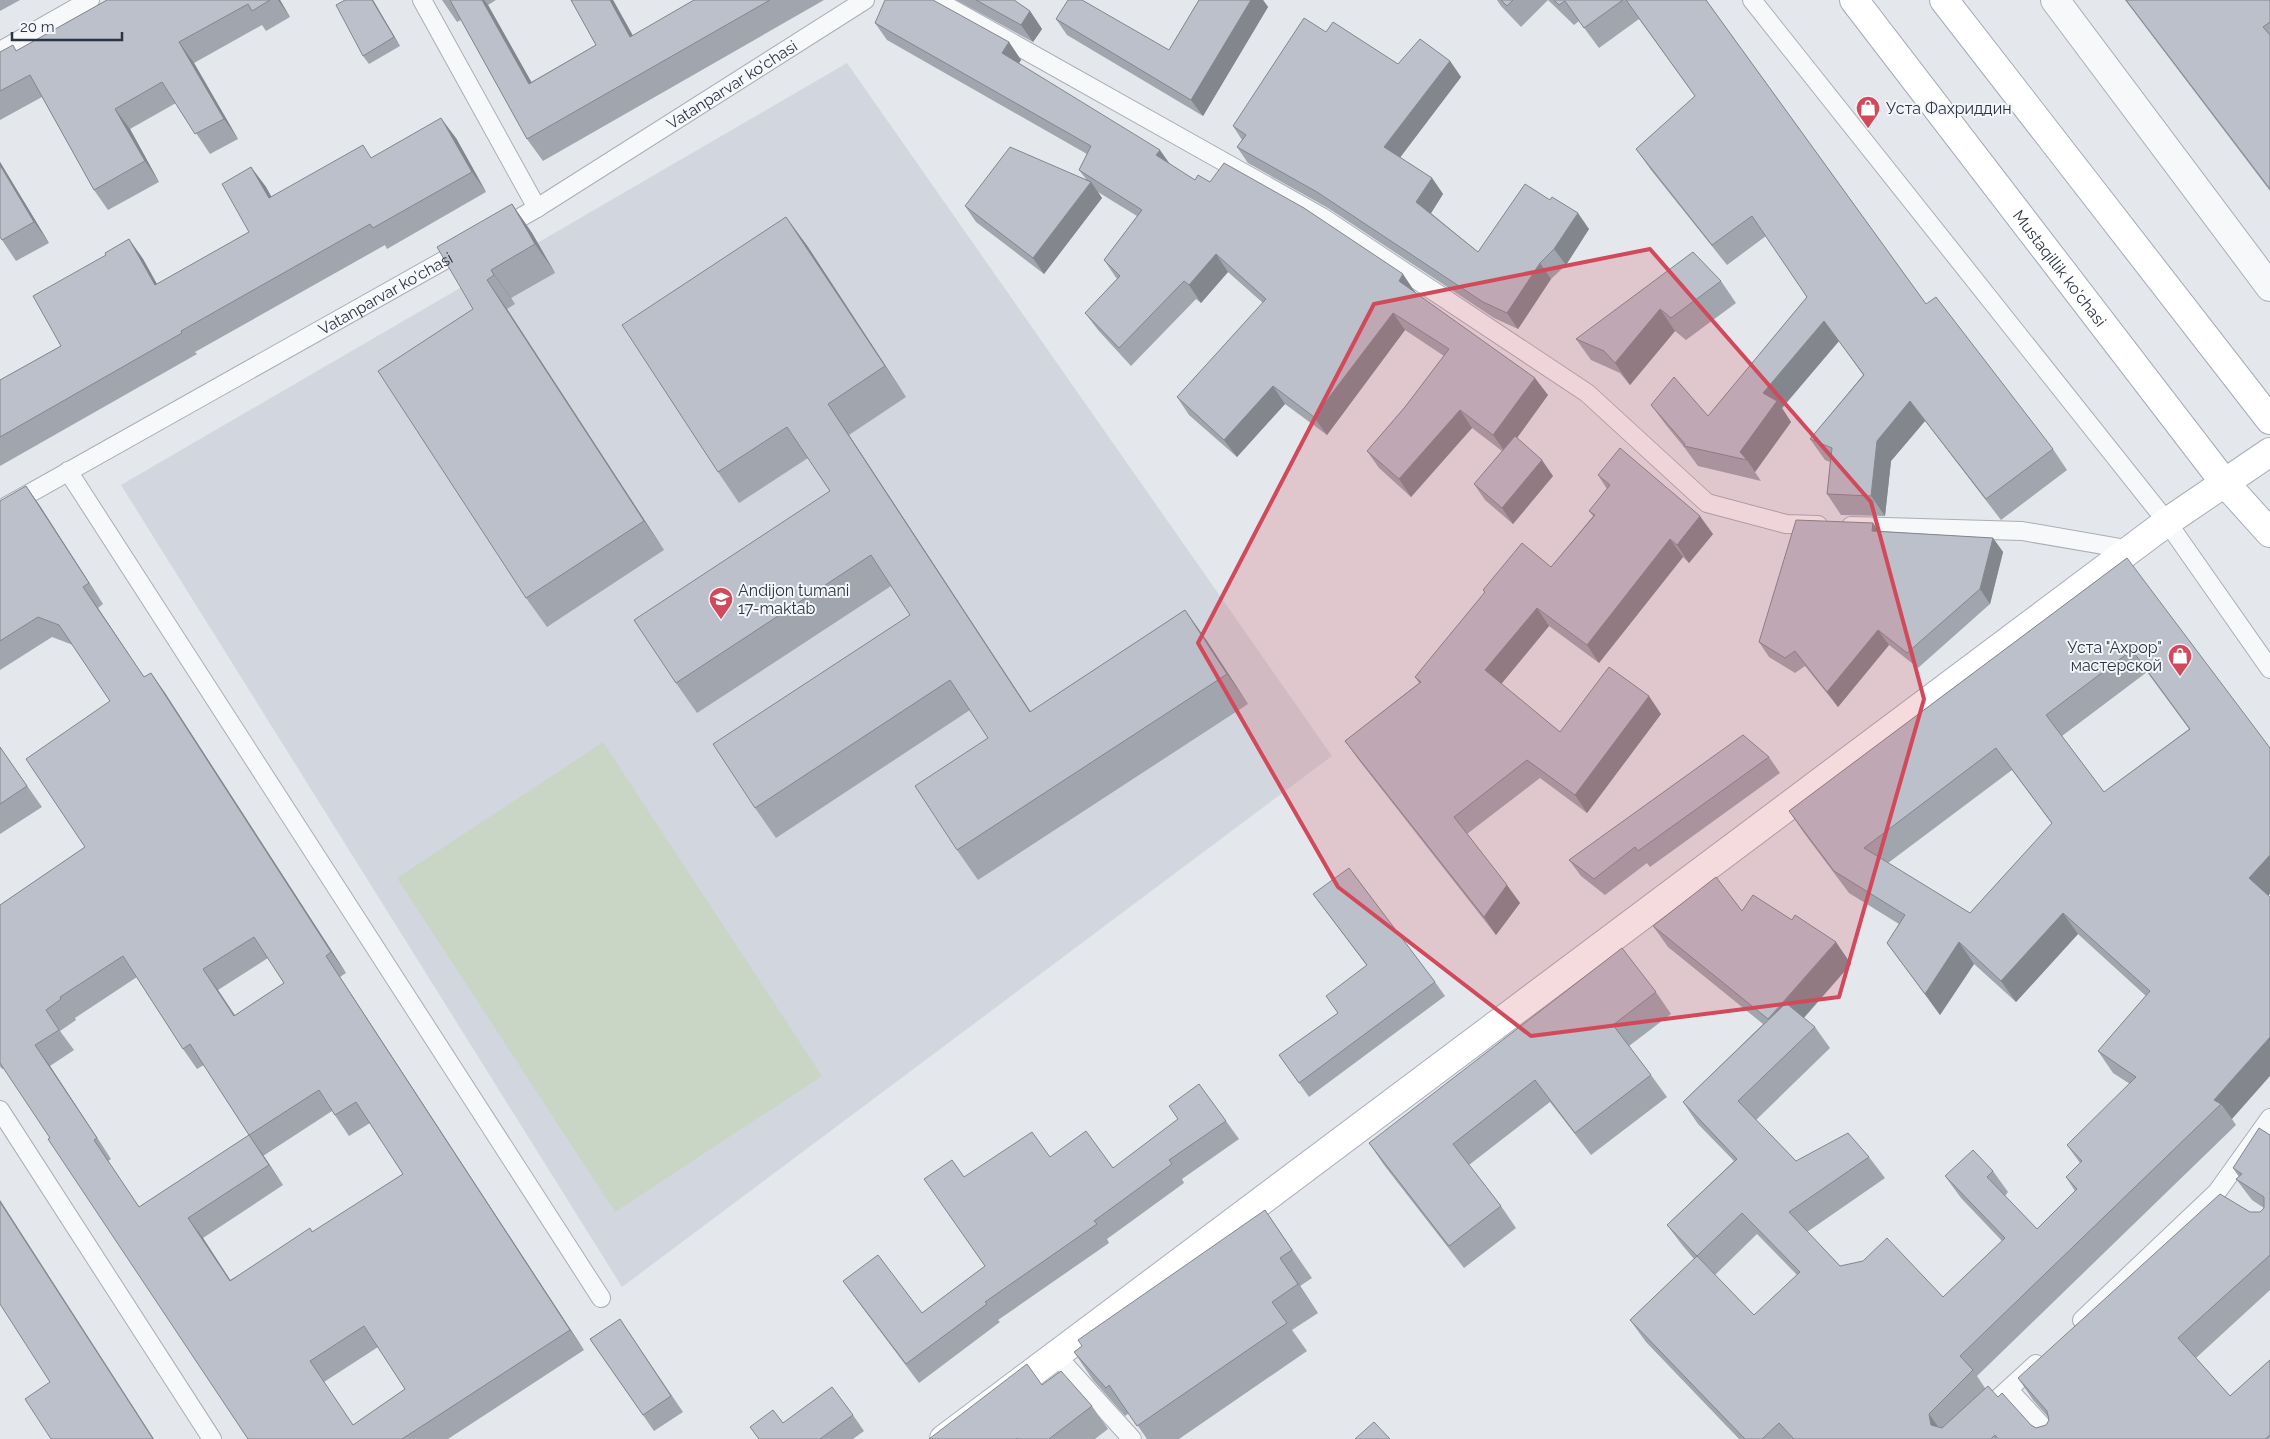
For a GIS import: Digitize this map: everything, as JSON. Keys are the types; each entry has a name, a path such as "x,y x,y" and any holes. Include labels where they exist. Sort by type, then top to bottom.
{"street":[{"name":"Mustaqillik ko'chasi","path":"1854,0 2224,482 2270,533"},
{"path":"1944,0 2270,420"},
{"path":"2054,0 2270,287"},
{"path":"944,1439 2167,522 2270,452"}],"lane":[{"path":"0,51 90,0"},
{"path":"422,0 537,208"},
{"name":"Vatanparvar ko'chasi","path":"0,510 537,208 865,0"},
{"path":"936,0 1322,217 1587,392 1707,503 1786,524 2022,531 2132,550"},
{"path":"1752,0 2167,522 2270,669"},
{"path":"68,471 601,1298"},
{"path":"0,1110 212,1439"},
{"path":"2073,1328 2217,1192 2270,1118"},
{"path":"2217,1192 2232,1201"},
{"path":"1954,1439 2052,1349"},
{"path":"1056,1355 1132,1439"},
{"path":"2009,1390 2054,1439"}],"highlighted area":[{"path":"1650,249 1871,502 1924,699 1839,997 1531,1036 1338,887 1198,643 1374,304"}],"shaded area":[{"name":"Andijon tumani 17-maktab","path":"847,63 1332,756 622,1287 121,485"}],"green space":[{"path":"603,742 822,1076 615,1212 397,878"}],"building":[{"path":"107,0 270,0 252,11 248,4 179,42 224,119 195,134 162,82 115,109 145,161 94,190 30,75 0,91 0,52 13,45 16,51"},
{"path":"345,0 372,0 394,37 363,56 336,5"},
{"path":"450,0 482,0 529,84 596,45 571,0 610,0 630,37 694,0 770,0 527,139"},
{"path":"885,0 933,0 1009,42 1002,53 1160,150 1156,155 1195,180 1198,175 1210,182 1224,163 1304,208 1403,274 1399,281 1535,378 1493,435 1460,410 1399,479 1367,451 1405,407 1449,349 1393,313 1314,417 1273,386 1224,440 1177,397 1266,299 1216,254 1189,285 1184,281 1119,348 1085,313 1120,276 1104,260 1142,210 1079,170 1091,146 875,23"},
{"path":"976,0 1014,0 1030,11 1021,25"},
{"path":"1068,0 1082,0 1169,50 1199,0 1251,0 1191,100 1056,19"},
{"path":"1501,0 1513,0 1507,6"},
{"path":"1554,0 1623,0 1584,28 1565,1 1559,5"},
{"path":"1626,0 1706,0 1926,304 1936,297 2053,449 1986,499 1910,401 1877,441 1871,496 1827,494 1832,448 1810,439 1864,375 1824,321 1763,393 1777,401 1740,452 1747,460 1684,446 1685,444 1651,405 1674,377 1708,416 1807,297 1752,216 1712,245 1636,149 1695,96"},
{"path":"2126,0 2270,0 2270,22 2263,27 2270,35 2270,189"},
{"path":"1304,18 1326,32 1333,22 1398,64 1420,39 1450,61 1384,147 1432,178 1416,202 1478,252 1525,184 1550,200 1552,197 1578,213 1554,249 1540,263 1507,313 1483,302 1317,192 1237,147 1246,135 1233,126"},
{"path":"441,118 472,172 373,228 370,224 181,331 182,333 0,437 0,380 61,346 33,296 106,255 105,253 129,239 155,285 249,232 222,184 251,167 269,198 363,145 371,158"},
{"path":"1010,147 1091,182 1033,258 965,206"},
{"path":"0,165 34,222 2,240 0,237"},
{"path":"512,204 535,244 491,270 494,275 487,280 644,521 526,598 378,371 473,309 437,247"},
{"path":"786,217 885,366 828,404 1030,712 1185,610 1227,674 957,850 915,786 988,738 950,680 755,808 713,744 910,615 871,555 676,683 634,620 830,491 787,427 718,472 622,325"},
{"path":"1693,252 1721,281 1671,318 1660,309 1615,363 1604,351 1576,339"},
{"path":"1515,436 1542,460 1502,508 1474,484"},
{"path":"1620,448 1700,516 1677,545 1670,539 1587,645 1537,608 1485,670 1560,732 1609,667 1649,696 1575,795 1527,760 1454,817 1507,885 1484,917 1345,741 1421,682 1415,677 1485,592 1483,590 1522,543 1551,567 1595,515 1589,511 1610,485 1598,475"},
{"path":"26,486 89,583 83,587 144,677 151,673 331,952 326,956 570,1330 402,1439 248,1439 48,1139 50,1138 0,1063 0,905 85,847 26,759 110,701 59,625 38,617 0,641 0,501","holes":["254,937 284,983 234,1016 203,969","123,956 183,1049 190,1044 249,1135 139,1207 94,1140 97,1138 35,1045 59,1030 46,1010 61,999 60,997","319,1090 335,1115 356,1102 403,1174 312,1232 310,1228 230,1281 188,1218 269,1165 249,1135","364,1326 405,1389 353,1425 310,1361"]},
{"path":"1796,520 1873,523 1872,531 1993,538 1980,589 1907,653 1878,630 1827,692 1795,651 1785,658 1759,642"},
{"path":"2127,558 2270,748 2270,855 2249,878 2270,897 2270,1037 2214,1100 2221,1104 1960,1356 1973,1370 1929,1414 1931,1425 1942,1428 1988,1386 1998,1397 2002,1393 2031,1425 2036,1428 2046,1425 2049,1420 2047,1411 2018,1378 2220,1194 2250,1212 2260,1212 2264,1208 2264,1197 2236,1179 2242,1174 2233,1168 2259,1128 2270,1135 2270,1255 2178,1338 2230,1396 2270,1360 2270,1435 2265,1439 1998,1439 1995,1435 1991,1439 1794,1439 1779,1423 1762,1439 1745,1439 1630,1320 1697,1256 1667,1225 1737,1159 1683,1102 1786,1003 1815,1027 1738,1101 1796,1161 1848,1133 1869,1157 1789,1212 1840,1266 1863,1261 1887,1238 1943,1297 2005,1238 1945,1176 1973,1150 1993,1171 1987,1177 2037,1229 2077,1189 2066,1177 2082,1161 2067,1145 2136,1077 2098,1051 2150,991 2063,913 2001,981 1959,942 1925,994 1887,943 1905,915 1834,871 1789,811","holes":["2132,650 2190,729 2104,792 2046,715","1996,748 2052,823 1970,913 1864,848","1742,1213 1800,1272 1754,1315 1697,1256"]},
{"path":"1743,735 1769,757 1638,851 1635,847 1594,879 1569,860"},
{"path":"0,747 27,786 0,804"},
{"path":"1349,868 1435,982 1299,1083 1279,1055 1338,1013 1326,996 1367,965 1313,894"},
{"path":"1716,877 1742,911 1753,895 1792,920 1795,915 1836,942 1768,1019 1653,926"},
{"path":"1622,948 1656,992 1613,1025 1651,1075 1575,1133 1535,1080 1453,1144 1501,1206 1449,1246 1369,1143"},
{"path":"1199,1084 1226,1121 1169,1160 1172,1164 1094,1221 1097,1224 985,1302 987,1304 906,1364 843,1281 878,1255 922,1313 985,1266 924,1179 952,1160 964,1177 1032,1132 1050,1157 1086,1131 1113,1168 1178,1119 1169,1106"},
{"path":"0,1202 153,1439 51,1439 25,1399 50,1382 0,1304"},
{"path":"1265,1210 1292,1250 1280,1258 1298,1284 1272,1302 1287,1323 1137,1426 1109,1385 1106,1388 1074,1352 1082,1346 1078,1340"},
{"path":"620,1319 671,1396 643,1415 590,1339"},
{"path":"1027,1364 1042,1385 1061,1371 1092,1406 1049,1439 929,1439"},
{"path":"832,1387 853,1415 820,1439 759,1439 750,1427 773,1410 783,1423"},
{"path":"1374,1422 1390,1439 1355,1439"}],"place":[{"name":"Уста Фахриддин","path":"1868,129"},
{"name":"Andijon tumani 17-maktab","path":"721,620"},
{"name":"Уста \"Ахрор\" мастерской","path":"2180,677"}]}
